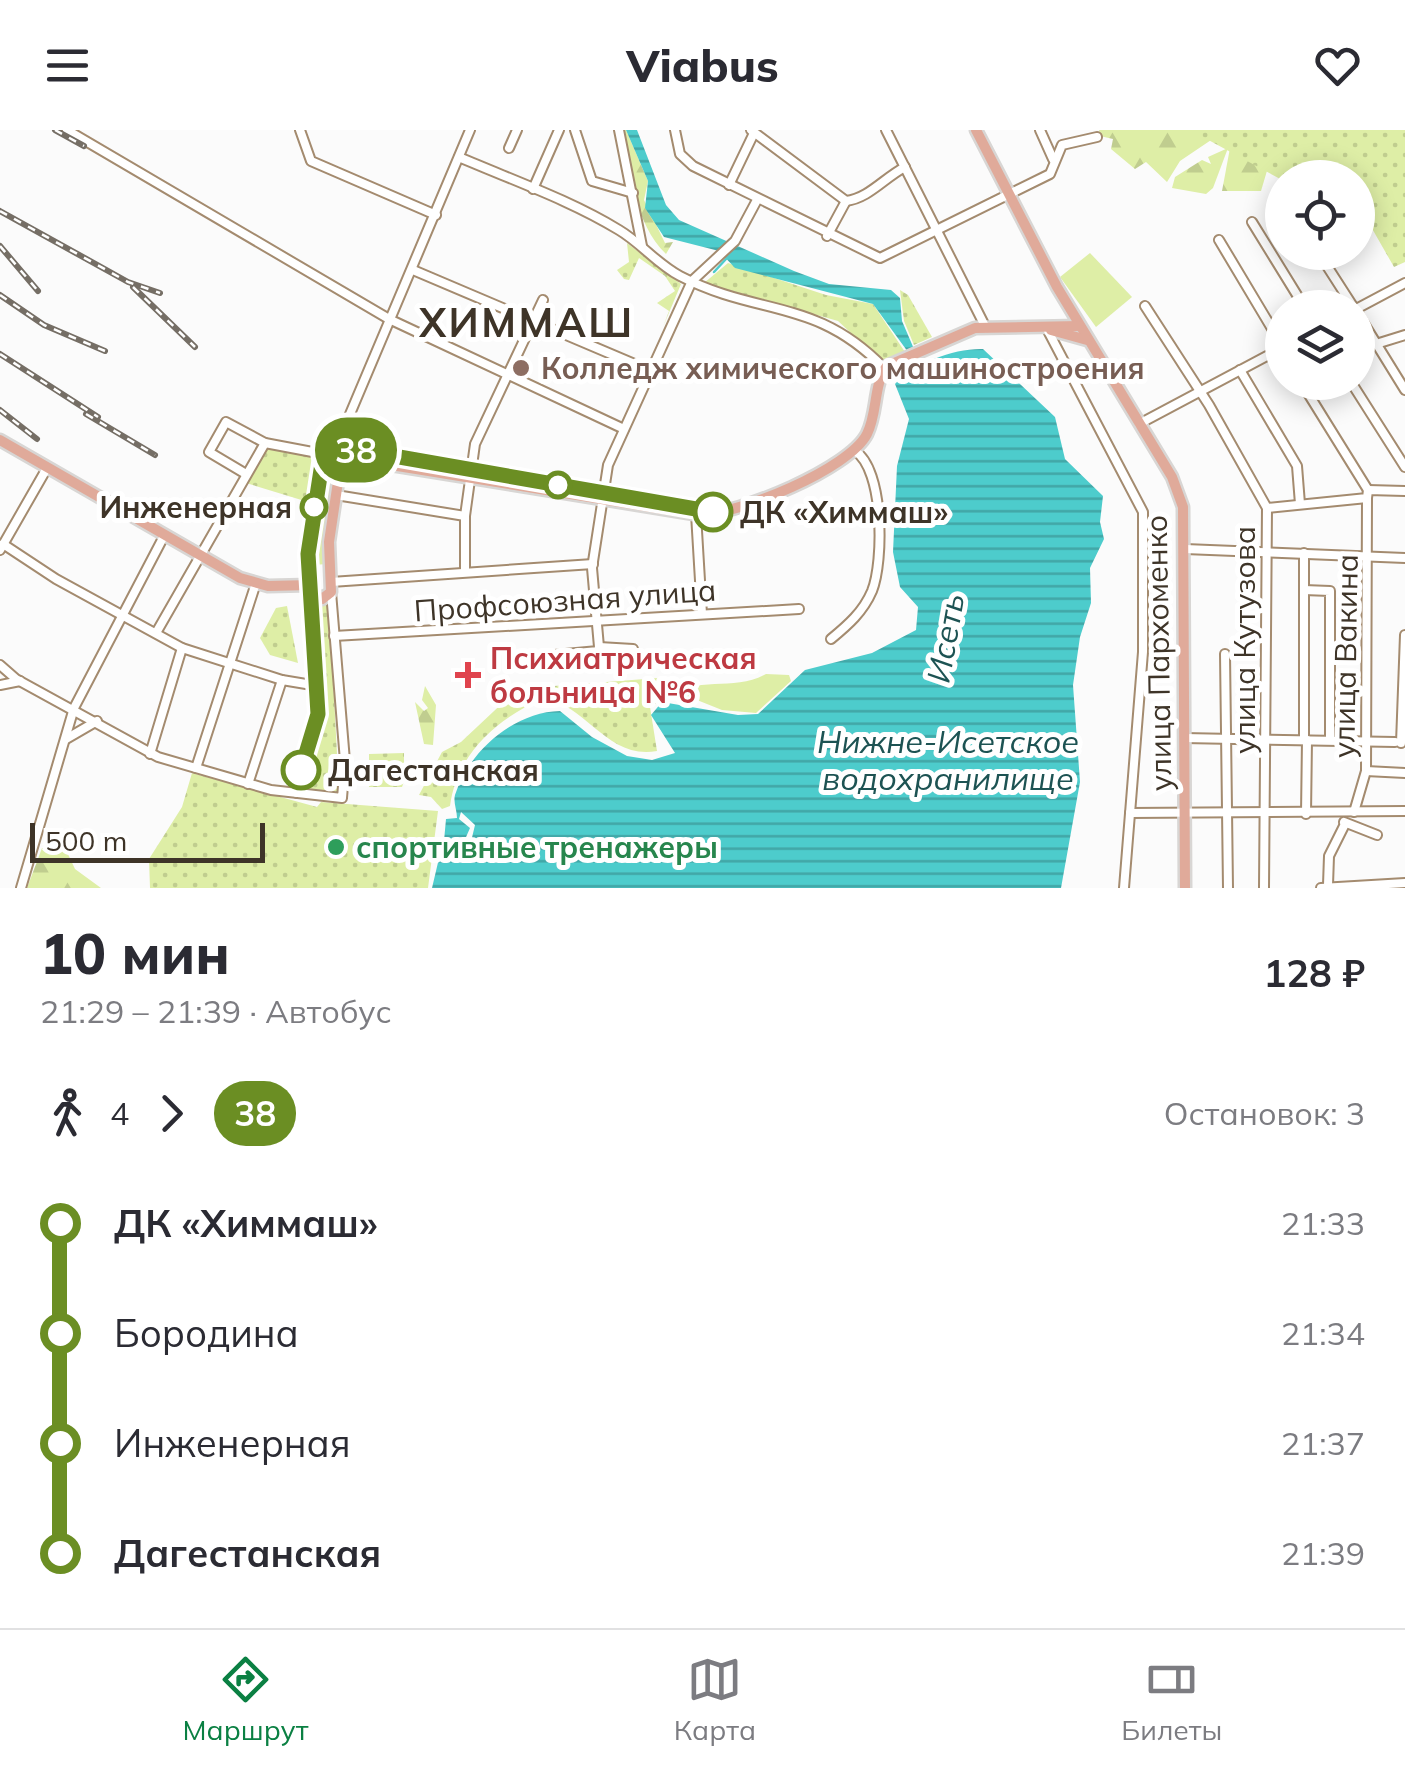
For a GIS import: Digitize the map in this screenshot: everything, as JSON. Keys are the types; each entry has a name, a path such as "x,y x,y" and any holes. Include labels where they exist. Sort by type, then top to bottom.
{"main road":[{"name":"улица Пархоменко","path":"976,130 1080,326 1180,496 1185,549 1185,888"},
{"path":"604,496 696,514 718,513 810,476 855,450 871,426 884,368 906,356 960,331 1080,326"},
{"path":"1044,328 1089,340"},
{"path":"0,440 164,536 256,584 311,583"},
{"path":"343,453 336,495 331,581 322,600 311,583 308,540 324,449 718,513"},
{"path":"311,583 319,565 331,581"}],"street":[{"path":"67,130 392,321 624,429"},
{"path":"300,130 311,161 436,215"},
{"path":"343,453 350,414 470,130"},
{"path":"510,148 517,130"},
{"path":"533,189 558,130"},
{"path":"575,130 592,181 634,193"},
{"path":"618,130 642,246"},
{"path":"674,130 680,154 757,200 880,258 938,233 1050,174 1062,145 1097,137"},
{"path":"886,130 986,328"},
{"path":"1040,130 1053,164"},
{"path":"730,185 753,132 846,202"},
{"path":"459,157 598,218 692,281 723,296 825,322 856,340 884,368"},
{"path":"827,236 846,202 873,190 878,182 905,167"},
{"path":"522,658 598,652 593,564 608,464 692,281 735,241 757,200"},
{"path":"1252,222 1293,290"},
{"path":"1219,240 1265,317"},
{"path":"413,270 651,371"},
{"path":"1375,300 1405,283"},
{"path":"465,571 465,516 476,444 542,300"},
{"name":"улица Кутузова","path":"1145,306 1199,394 1210,405 1267,508 1270,553 1264,888"},
{"path":"1044,328 1143,512 1144,632 1124,888"},
{"path":"1405,334 1376,344 1405,390"},
{"path":"1139,424 1265,358"},
{"path":"1240,370 1297,466 1300,504"},
{"path":"1312,400 1368,494"},
{"path":"1362,400 1405,467"},
{"path":"246,474 210,452 226,422 265,443 324,449"},
{"path":"156,633 265,443"},
{"path":"832,639 863,607 875,578 878,535 874,474 855,450"},
{"path":"47,468 2,547 182,648 282,680 318,686"},
{"path":"1267,508 1405,491"},
{"name":"улица Вакина","path":"1354,812 1366,771 1368,494"},
{"path":"336,495 465,516"},
{"path":"696,514 702,614"},
{"path":"21,888 74,708 164,536"},
{"path":"1185,549 1405,558"},
{"path":"1304,554 1306,814"},
{"path":"0,664 20,681 150,754 248,784 345,796 331,581 593,564"},
{"path":"297,793 318,723 311,583"},
{"path":"196,768 256,584"},
{"path":"1304,590 1330,592 1330,740"},
{"name":"Профсоюзная улица","path":"334,636 798,609"},
{"path":"1184,738 1398,742 1405,635"},
{"path":"599,647 633,649"},
{"path":"150,754 182,648"},
{"path":"1226,654 1228,888"},
{"path":"248,784 282,680"},
{"path":"0,686 20,681"},
{"path":"64,741 97,721"},
{"path":"1366,771 1405,773"},
{"path":"1130,813 1405,811"},
{"path":"1342,813 1345,824 1330,856 1325,886 1405,883"},
{"path":"1345,824 1378,835"}],"green space":[{"path":"621,130 626,130 648,181 644,200 665,243 673,242 666,254 655,242 641,212"},
{"path":"1099,130 1219,130 1220,134 1180,161 1167,182 1146,162 1135,169 1111,149 1113,139 1100,136"},
{"path":"1190,130 1405,130 1405,262 1394,267 1375,234 1375,160 1265,160 1265,171"},
{"path":"1228,148 1213,188 1206,194 1172,188 1175,177 1202,160 1211,164 1208,157"},
{"path":"1230,148 1265,162 1261,191 1222,191"},
{"path":"627,243 681,284 663,327 669,311 657,303 675,291 665,276 639,258 629,280 624,279 617,270 629,262"},
{"path":"1090,253 1132,297 1096,327 1060,277"},
{"path":"728,263 826,295 873,304 905,352 881,361 838,321 704,283"},
{"path":"900,290 908,295 932,337 914,345 904,321"},
{"path":"270,448 316,457 308,502 246,483 261,453"},
{"path":"336,459 327,564 313,565 312,542 327,460"},
{"path":"537,596 545,602 541,613 503,616 499,610 505,598"},
{"path":"329,601 339,792 303,788 319,725 316,602"},
{"path":"287,606 298,663 270,655 260,638 276,608"},
{"path":"766,674 789,675 791,681 756,713 722,710 687,696 664,698 690,687 742,682"},
{"path":"658,678 688,682 650,707 657,751 624,748 573,710 544,698 511,716 482,740 461,770 450,806 442,809 431,797 419,795 442,752 461,742 511,695 528,688"},
{"path":"425,686 436,705 433,745 424,744 415,702 424,711 428,708 422,700"},
{"path":"404,753 404,764 410,766 402,787 369,787 369,754"},
{"path":"192,773 317,807 321,802 438,811 428,888 150,888 149,859 182,807"},
{"path":"42,848 67,852 75,869 101,888 27,888"}],"water":[{"path":"626,130 637,130 666,205 679,220 829,284 891,290 900,298 902,321 914,349 908,352 873,304 735,268 719,251 664,237 645,208 648,181"},
{"name":"Нижне-Исетское водохранилище","path":"983,349 1055,417 1065,459 1103,496 1100,522 1104,539 1090,568 1091,603 1080,637 1073,685 1080,782 1061,888 432,888 440,854 469,850 475,825 461,812 459,819 470,828 463,844 444,841 446,819 457,818 455,798 462,779 482,749 510,726 526,718 560,711 592,737 627,756 652,760 675,753 651,715 662,702 738,715 758,714 805,670 872,653 916,630 918,607 900,587 893,552 897,466 909,419 895,384 936,358"}],"waterway":[{"path":"714,272 726,259"}],"railway":[{"path":"55,130 84,146"},
{"path":"0,211 128,282 160,293"},
{"path":"0,246 38,291"},
{"path":"133,287 195,347"},
{"path":"0,295 44,325 105,351"},
{"path":"0,354 98,417"},
{"path":"0,410 37,439"},
{"path":"86,414 155,455"}],"bus line":[{"name":"38","path":"301,770 318,714 308,540 325,444 713,512"}],"place":[{"name":"Колледж химического машиностроения","path":"521,368"},
{"name":"Инженерная","path":"314,507"},
{"name":"ДК «Химмаш»","path":"713,512"},
{"name":"Психиатрическая больница №6","path":"468,675"},
{"name":"Дагестанская","path":"301,770"},
{"name":"спортивные тренажеры","path":"336,847"}],"district":[{"name":"ХИММАШ","path":"527,322"}],"water label":[{"name":"Исеть","path":"945,638"}]}
